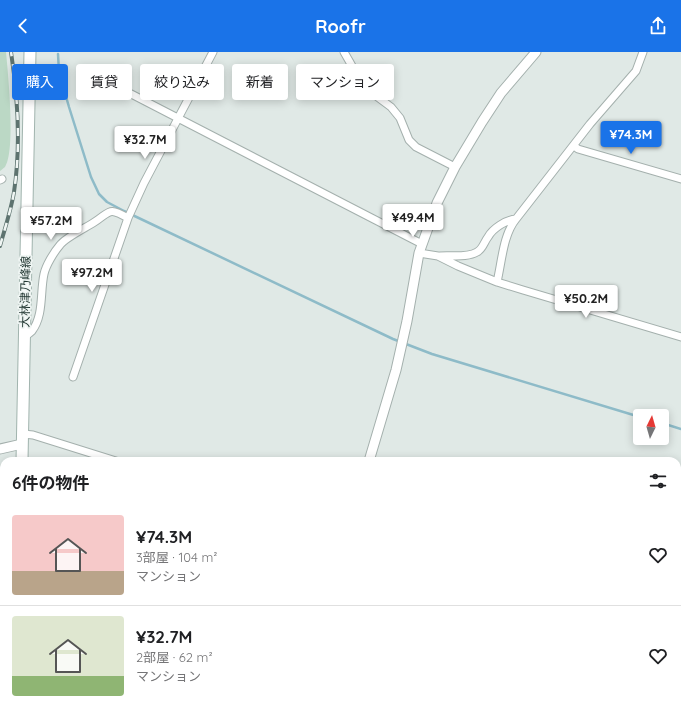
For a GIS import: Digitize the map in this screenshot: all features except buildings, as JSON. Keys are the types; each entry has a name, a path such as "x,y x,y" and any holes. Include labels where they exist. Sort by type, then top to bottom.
{"main road":[{"name":"大林津乃峰線","path":"22,457 30,52"}],"street":[{"path":"73,377 90,324 129,215 144,183 213,52"},
{"path":"344,52 364,87 392,107 400,118 409,140 416,147 455,167"},
{"path":"370,457 396,370 421,249 437,202 455,167 502,93 536,52"},
{"path":"497,282 507,235 512,224 590,124 636,71 643,52"},
{"path":"132,94 421,249 458,266 497,282 553,300 681,337"},
{"path":"574,146 578,149 681,180"},
{"path":"25,336 32,331 38,319 46,268 61,243 109,212 115,211 129,215"},
{"path":"438,256 466,255 476,253 480,250 488,235 509,219 516,219"},
{"path":"0,449 33,435 103,457"}],"green space":[{"path":"0,52 6,52 11,129 8,158 5,167 0,171"}],"waterway":[{"path":"58,54 59,72 91,177 99,194 107,202 393,339 432,354 633,415"},
{"path":"669,425 681,429"}],"railway":[{"path":"0,246 13,199 18,140 17,104 11,52"}]}
